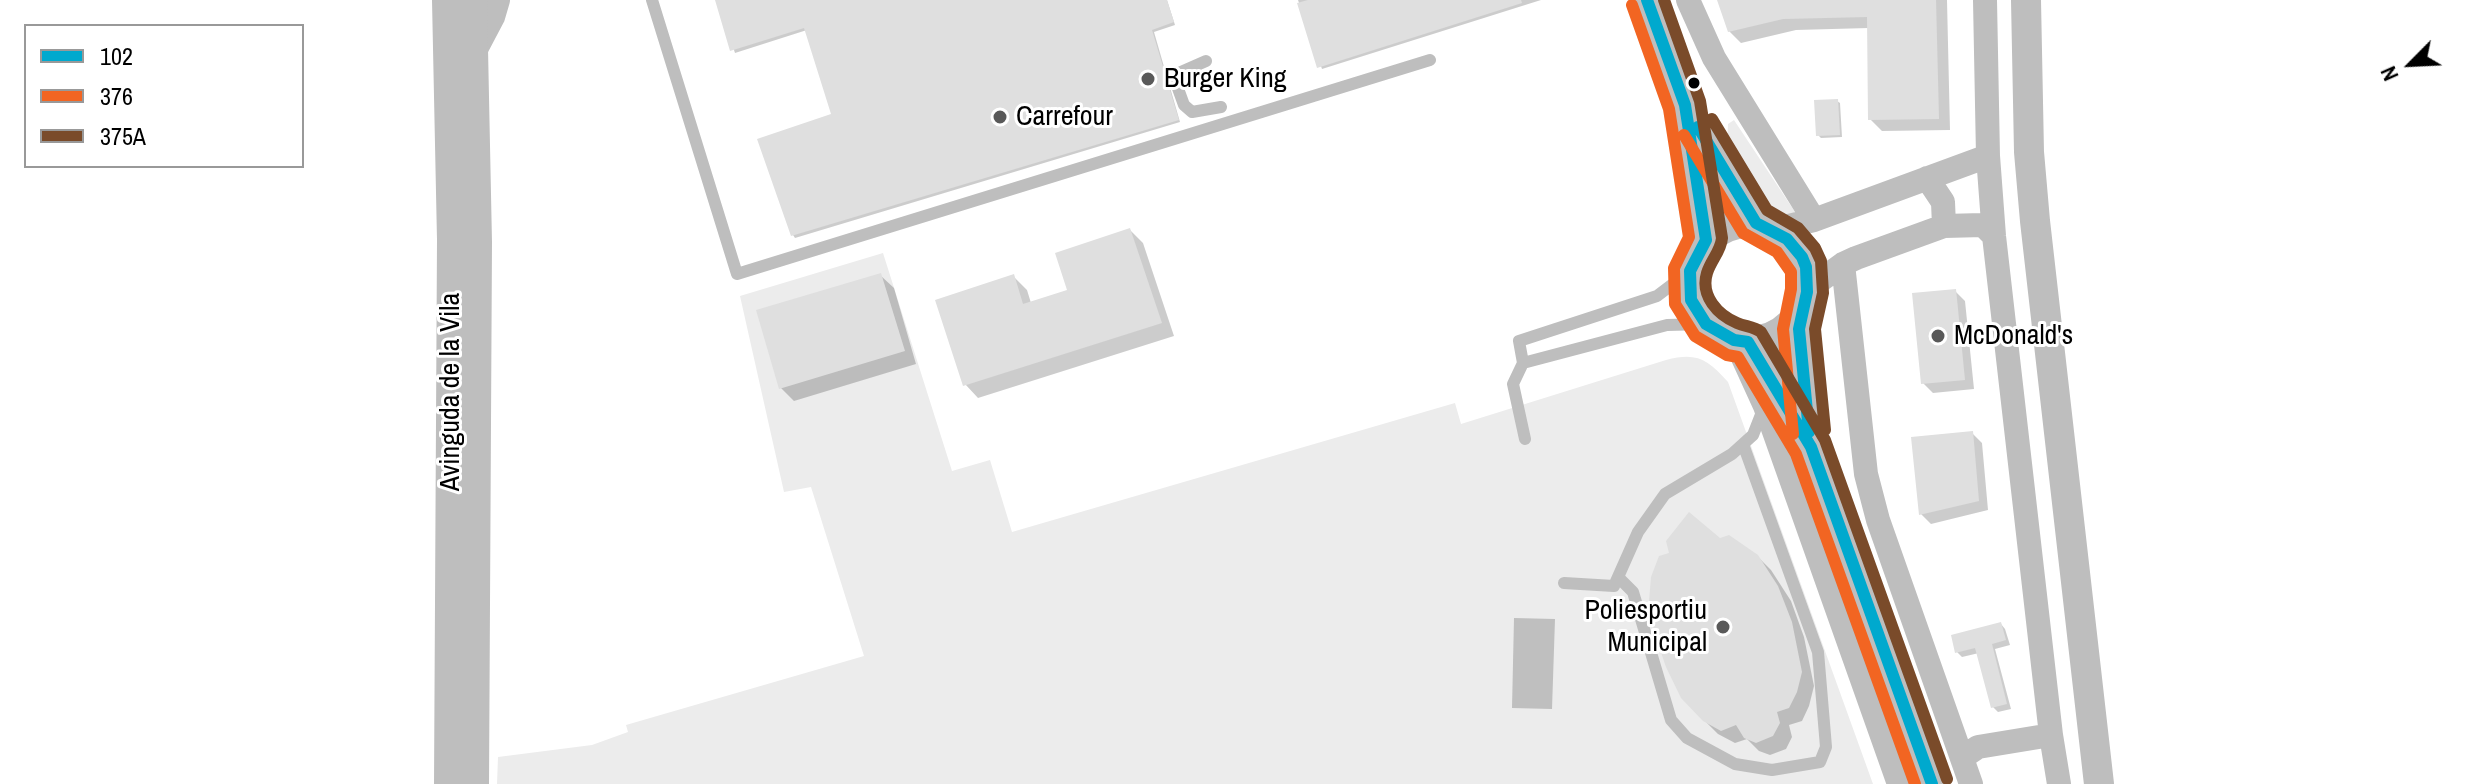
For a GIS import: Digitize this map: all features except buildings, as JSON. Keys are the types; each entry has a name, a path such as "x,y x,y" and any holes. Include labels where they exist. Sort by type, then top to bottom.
{"street":[{"name":"Avinguda de la Vila","path":"447,0 452,240 449,784"},
{"name":"Avinguda de la Vila","path":"472,0 477,242 474,784"},
{"name":"Avinguda de la Vila","path":"473,55 493,17 498,0"},
{"path":"1647,0 1685,105 1706,240"},
{"path":"1688,0 1714,58 1814,220"},
{"path":"1985,0 1988,156 1994,236 2059,784"},
{"path":"2026,0 2029,152 2035,221 2099,784"},
{"path":"1685,105 1766,226 1796,246 1807,271 1799,329 1811,447"},
{"path":"1932,784 1811,447 1741,341 1706,324 1691,300 1690,271 1706,240 1729,226 1766,226 1814,220 1988,156"},
{"path":"1927,178 1943,202 1944,226"},
{"path":"1741,341 1778,334 1804,301 1843,264 1944,226 1983,225 1994,236"},
{"path":"1843,264 1866,474 1878,520 1971,784"},
{"path":"1741,341 1899,784"},
{"path":"1963,757 1978,747 2051,735"}],"lane":[{"path":"652,0 737,274 1430,60"},
{"path":"1206,61 1181,72 1176,83 1184,105 1192,112 1221,107"},
{"path":"1525,439 1513,384 1523,363 1519,341 1657,296 1690,271"},
{"path":"1523,363 1667,325 1706,324"},
{"path":"1564,583 1614,586 1638,532 1665,494 1732,454 1753,435 1765,406"},
{"path":"1753,435 1777,441"},
{"path":"1619,578 1633,592 1671,720 1687,738 1735,764 1772,770 1820,762 1826,747 1818,652 1743,444"}],"shaded area":[{"path":"1734,120 1795,212 1789,216 1780,216 1762,202 1727,151 1728,124"},
{"path":"883,253 952,471 990,460 1012,532 1455,403 1461,424 1666,360 1686,357 1701,359 1728,382 1873,784 497,784 498,757 592,745 628,732 626,725 864,656 811,487 784,492 740,296"},
{"path":"1514,618 1555,619 1552,709 1512,708"}],"transit line":[{"name":"102","path":"1647,0 1685,105 1706,240 1690,271 1691,300 1706,324 1734,340 1748,342 1811,447 1932,784"},
{"name":"375A","path":"1664,0 1700,101 1722,238 1707,273 1708,297 1723,315 1761,332 1825,440 1947,779"},
{"name":"376","path":"1632,5 1669,109 1689,237 1674,268 1675,304 1695,336 1727,355 1738,357 1796,454 1915,784"},
{"name":"375A","path":"1712,119 1767,210 1798,228 1815,248 1821,261 1823,293 1815,329 1825,430"},
{"name":"102","path":"1698,127 1756,223 1787,239 1806,267 1807,292 1799,329 1809,432"},
{"name":"376","path":"1684,135 1743,233 1777,252 1791,272 1783,329 1793,434"}],"place":[{"name":"Burger King","path":"1148,79"},
{"name":"Carrefour","path":"1000,117"},
{"name":"McDonald's","path":"1938,336"},
{"name":"Poliesportiu Municipal","path":"1723,627"}]}
